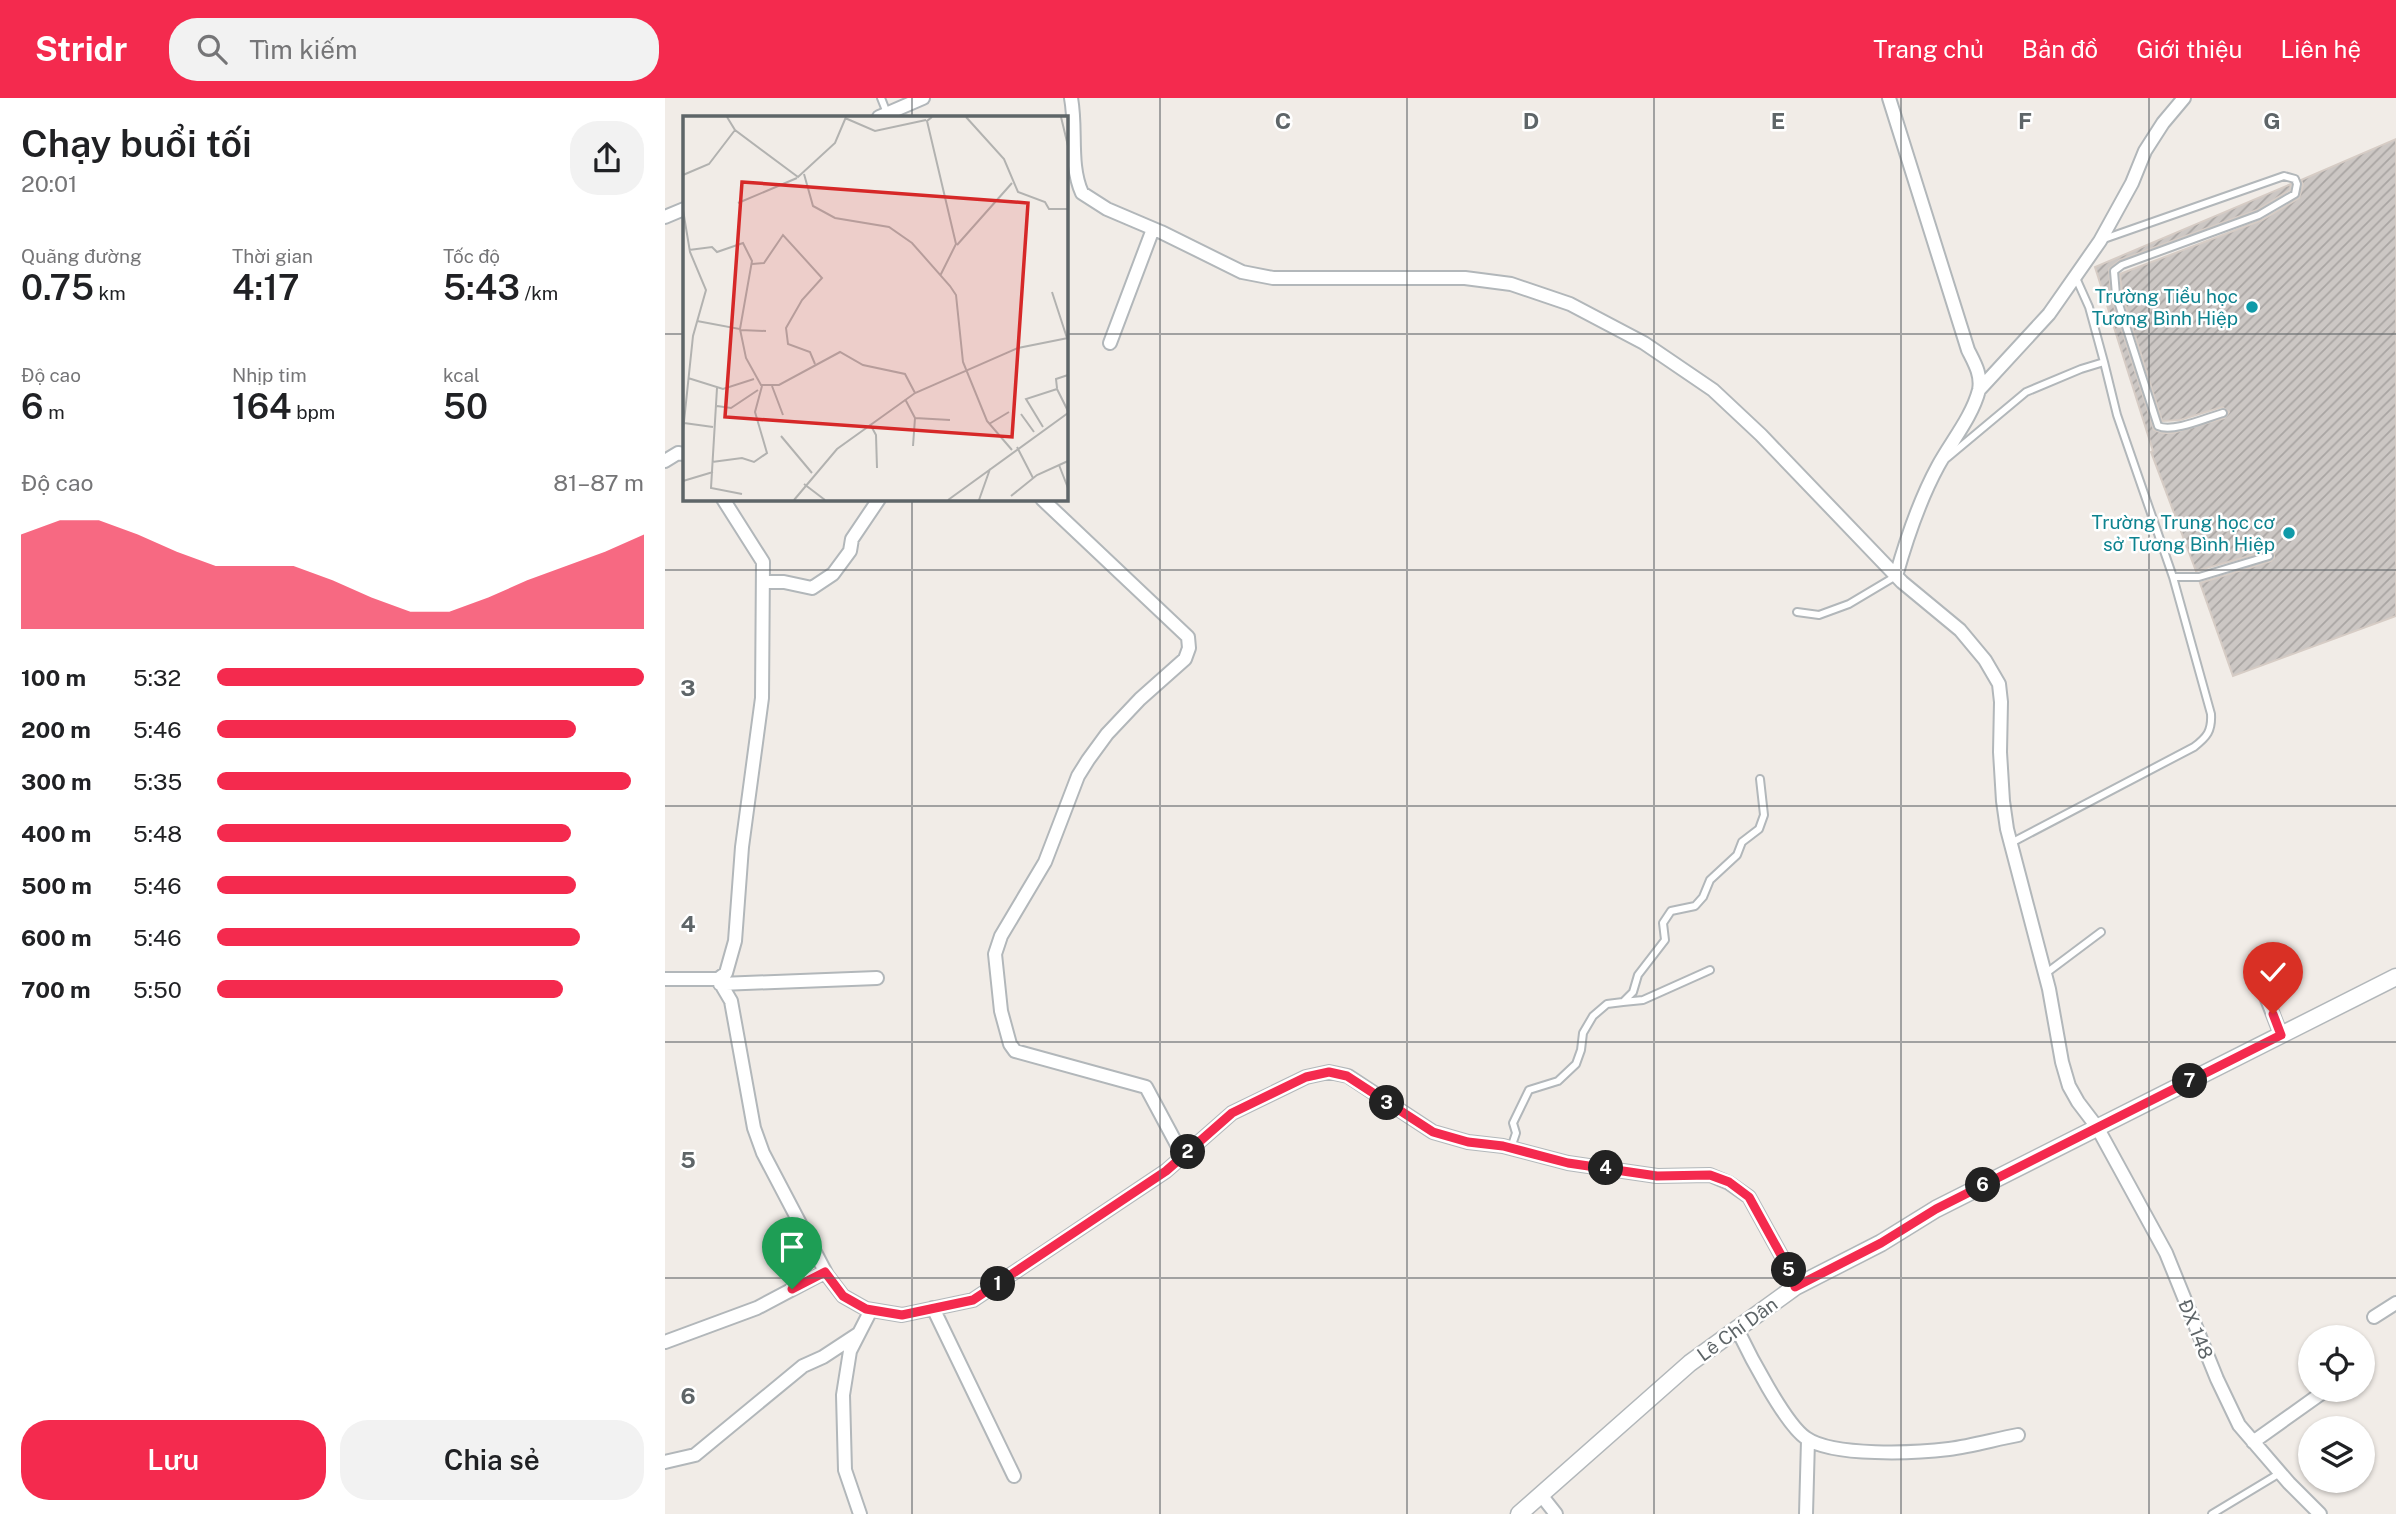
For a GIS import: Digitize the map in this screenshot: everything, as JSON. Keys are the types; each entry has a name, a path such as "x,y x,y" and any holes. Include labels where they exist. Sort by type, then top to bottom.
{"street":[{"path":"883,115 923,98"},
{"name":"ĐX 148","path":"1071,98 1075,118 1075,166 1082,193 1107,209 1242,272 1273,278 1465,278 1511,284 1570,304 1644,343 1713,390 1761,435 1896,576 1960,630 1985,660 1999,684 2003,802 2045,974 2061,1062 2069,1086 2097,1128 2166,1253 2217,1380 2239,1425 2320,1514"},
{"path":"1889,98 1968,350 1979,375 1979,390"},
{"path":"1896,576 1913,518 1979,390 2049,314 2100,241 2132,183 2145,151 2184,98"},
{"path":"665,217 683,209"},
{"path":"1111,343 1153,229"},
{"path":"665,460 678,453 683,454"},
{"path":"719,981 726,973 735,941 742,847 762,709 763,562 724,500"},
{"path":"763,582 784,582 812,587 833,574 850,551 852,539 878,500"},
{"path":"1043,500 1188,637 1189,648 1185,659 1107,734 1078,776 1045,862 1001,936 995,954 1002,1011 1010,1044 1015,1051 1146,1087 1183,1156"},
{"name":"Lê Chí Dân","path":"1519,1514 1690,1363 1795,1287 1881,1243 1936,1209 2396,977"},
{"path":"665,979 719,981 877,978"},
{"path":"719,981 731,1001 754,1128 763,1153 825,1272 843,1296 871,1310 902,1315 973,1300 1166,1171 1232,1113 1306,1077 1329,1072 1347,1076 1433,1132 1468,1142 1511,1148 1568,1163 1657,1176 1710,1175 1729,1182 1749,1197 1792,1275 1795,1287"},
{"path":"2263,989 2281,1035"},
{"path":"665,1342 757,1308 825,1272"},
{"path":"2374,1317 2396,1303"},
{"path":"933,1308 1014,1476"},
{"path":"860,1514 845,1470 843,1395 850,1351 871,1310"},
{"path":"1737,1329 1749,1355 1795,1429 1808,1440 1834,1449 1866,1452 1949,1449 2018,1434"},
{"path":"665,1462 695,1455 803,1366 823,1357 858,1334"},
{"path":"2253,1442 2309,1402"},
{"path":"1806,1514 1808,1440"},
{"path":"1541,1495 1556,1514"}],"lane":[{"path":"881,98 883,115"},
{"path":"2100,241 2284,176 2295,179 2297,190 2293,197 2266,211 2122,265 2114,271 2116,295 2158,426 2164,429 2177,427 2223,413"},
{"path":"2011,843 2194,747 2209,733 2212,725 2173,578 2117,415 2089,307 2075,276"},
{"path":"1938,466 2026,392 2105,362"},
{"path":"2173,578 2199,577 2269,556"},
{"path":"1797,612 1819,615 1849,604 1896,576"},
{"path":"1623,1002 1633,992 1638,975 1665,940 1663,923 1671,911 1695,906 1703,897 1710,880 1737,855 1742,842 1759,829 1764,815 1760,779"},
{"path":"2045,974 2101,932"},
{"path":"1511,1148 1516,1133 1513,1122 1529,1090 1558,1081 1576,1065 1583,1033 1593,1016 1607,1004 1643,1000 1710,970"},
{"path":"2212,1514 2280,1473"}],"building":[{"path":"2396,139 2396,616 2233,676 2200,583 2271,561 2274,554 2267,551 2196,571 2151,452 2153,451 2095,267 2291,184 2290,190 2257,210 2120,260 2109,269 2111,297 2154,430 2173,433 2225,418 2229,412 2222,407 2180,420 2162,421 2122,294 2120,274 2262,220 2299,198 2303,185 2301,180"}],"place":[{"name":"Trường Tiểu học Tương Bình Hiệp","path":"2252,307"},
{"name":"Trường Trung học cơ sở Tương Bình Hiệp","path":"2289,533"}],"route":[{"path":"792,1289 825,1272 843,1296 866,1309 902,1315 973,1300 1166,1171 1232,1113 1306,1077 1329,1072 1347,1076 1433,1132 1468,1142 1503,1146 1568,1163 1657,1176 1710,1175 1729,1182 1749,1197 1792,1275 1795,1287 1881,1243 1936,1209 2281,1035 2273,1014"}]}
